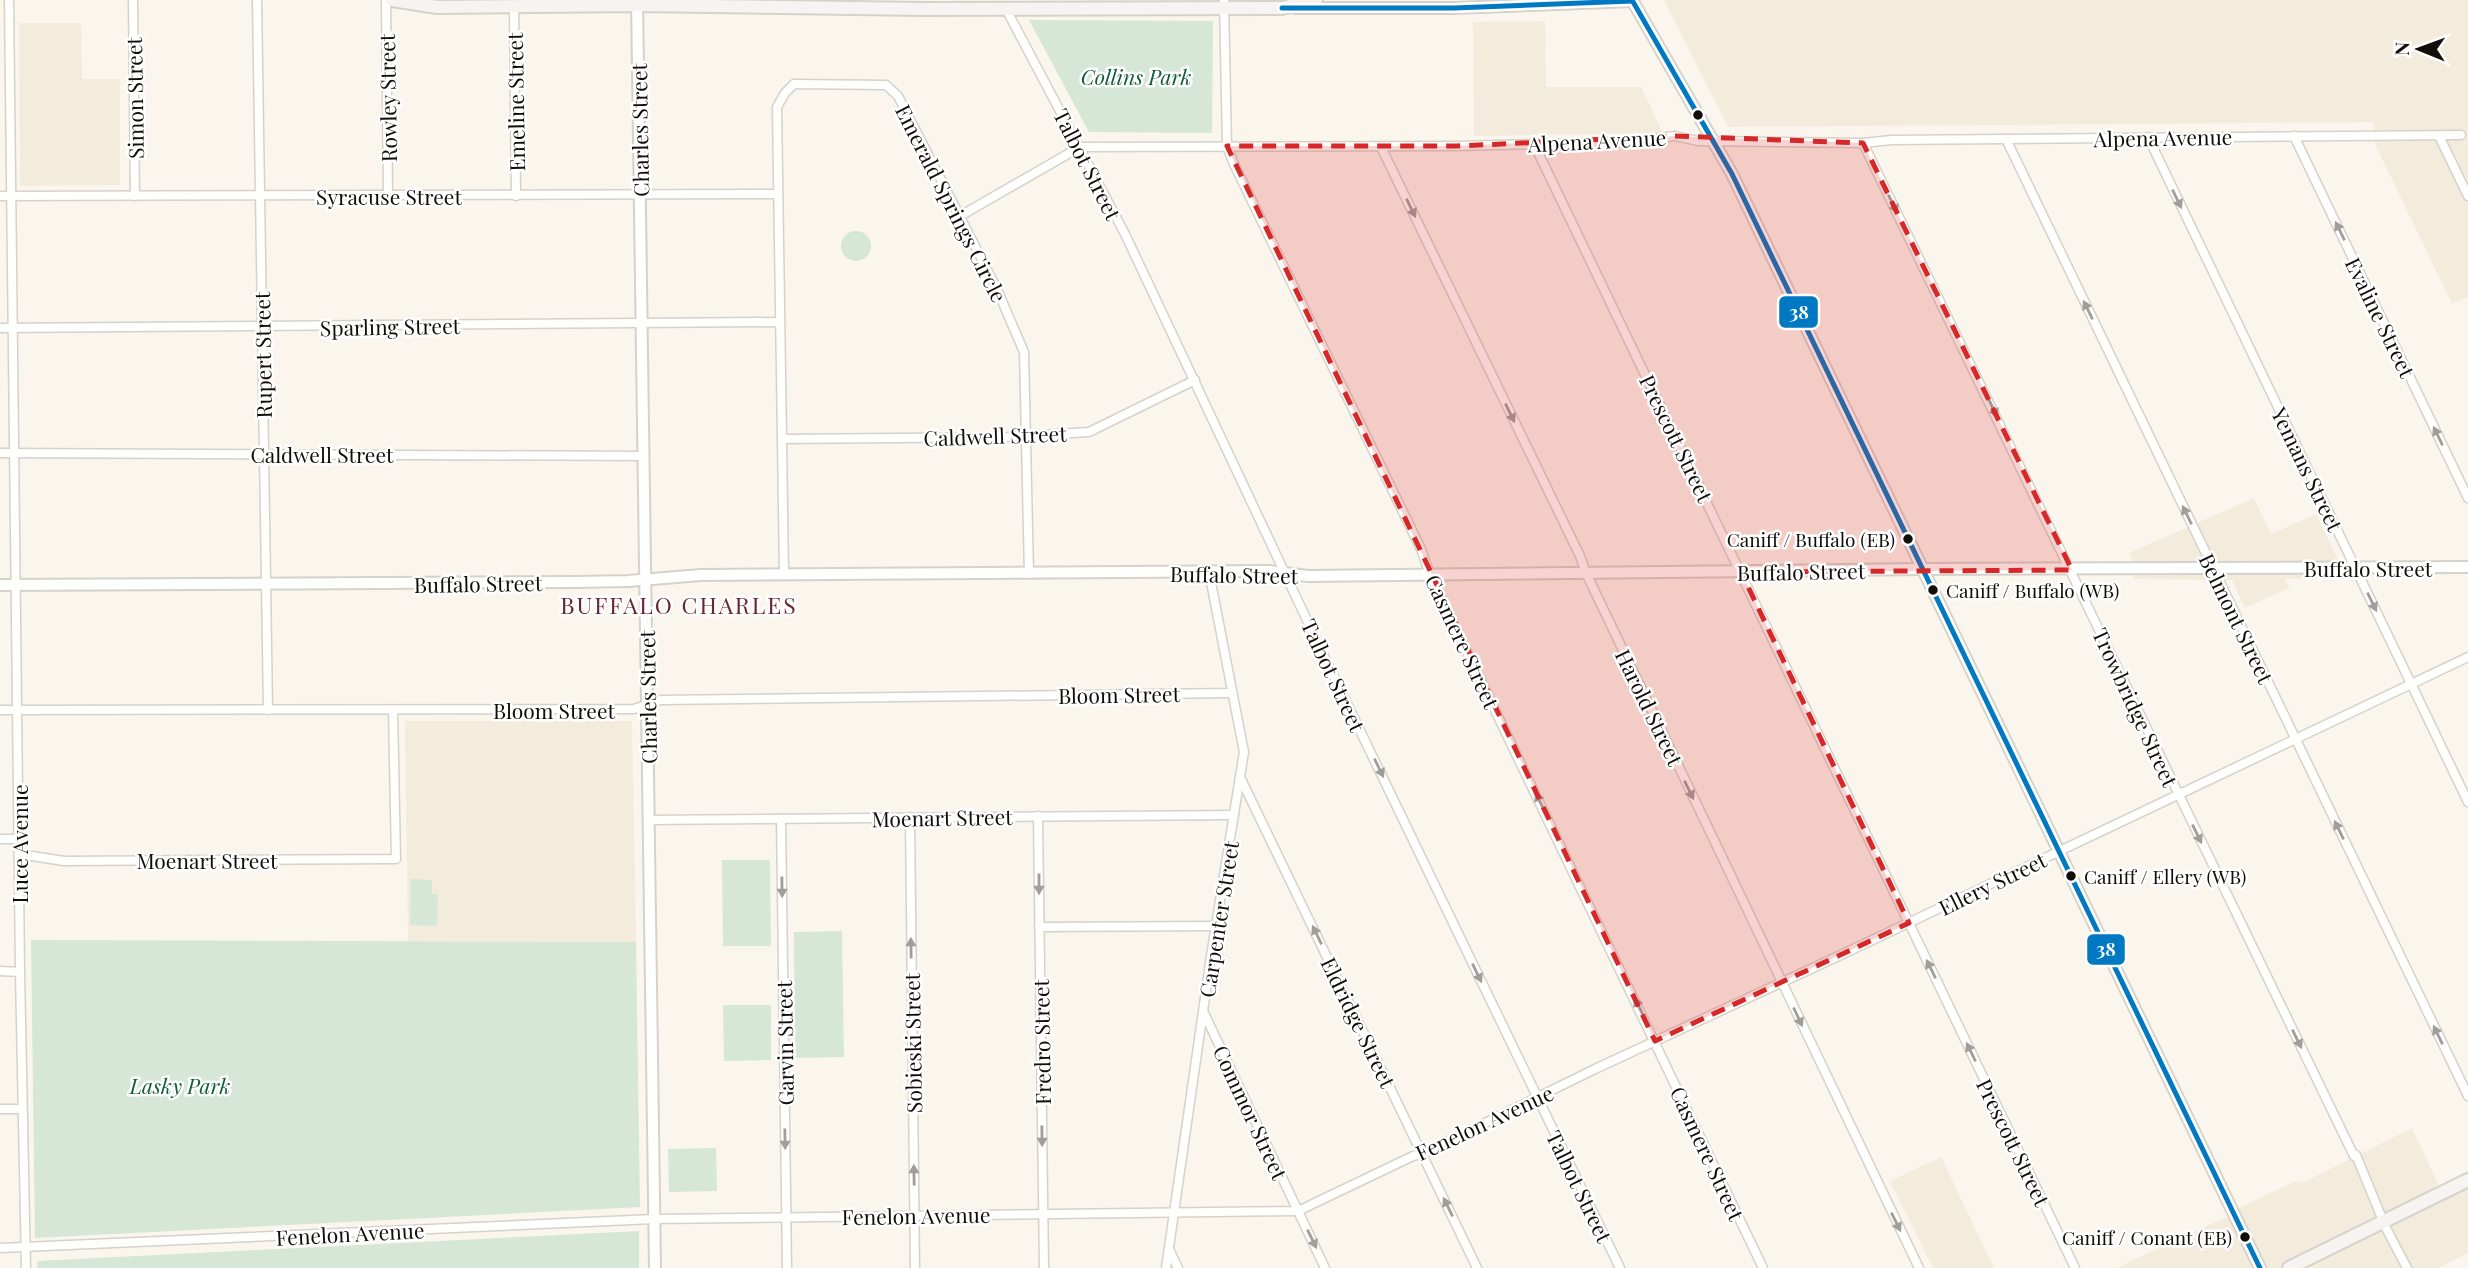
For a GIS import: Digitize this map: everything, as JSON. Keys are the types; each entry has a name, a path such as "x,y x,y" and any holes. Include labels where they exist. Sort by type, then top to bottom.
{"main road":[{"path":"392,0 437,7 514,8 637,3 898,4 1006,9 1224,4 1282,8 1316,0"},
{"path":"1269,0 1282,8"},
{"path":"2289,1268 2468,1181"}],"street":[{"name":"Luce Avenue","path":"9,0 26,1268"},
{"name":"Simon Street","path":"132,0 135,196"},
{"name":"Rupert Street","path":"257,0 268,710"},
{"name":"Rowley Street","path":"386,0 388,195"},
{"path":"1282,8 1454,8 1632,1 1714,141 2260,1268"},
{"name":"Charles Street","path":"637,3 655,1268"},
{"name":"Casmere Street","path":"1224,4 1227,146 1763,1268"},
{"name":"Emeline Street","path":"514,8 516,196"},
{"name":"Talbot Street","path":"1006,9 1080,147 1195,380 1619,1268"},
{"name":"Emerald Springs Circle","path":"784,575 778,107 785,93 794,84 886,85 898,96 996,287 1024,352 1029,574"},
{"name":"Alpena Avenue","path":"960,216 1080,147 1381,147 1622,142 1675,136 1698,141 1863,143 1892,140 2461,135"},
{"name":"Evaline Street","path":"2294,136 2468,498"},
{"path":"2439,136 2468,196"},
{"name":"Yemans Street","path":"2148,138 2468,802"},
{"name":"Belmont Street","path":"2006,139 2468,1096"},
{"name":"Trowbridge Street","path":"1863,143 2354,1156 2357,1155 2386,1228 2407,1268"},
{"name":"Prescott Street","path":"1534,144 2075,1268"},
{"name":"Harold Street","path":"1381,147 1574,544 1919,1268"},
{"name":"Syracuse Street","path":"0,196 778,194"},
{"name":"Sparling Street","path":"0,328 779,322"},
{"name":"Caldwell Street","path":"783,439 1026,436 1089,432 1195,380"},
{"name":"Caldwell Street","path":"0,453 644,456"},
{"name":"Buffalo Street","path":"0,585 267,585 628,581 784,575 1269,571 1308,576 1923,569 2468,567"},
{"name":"Carpenter Street","path":"1166,1268 1244,752 1209,572"},
{"name":"Ellery Street","path":"1781,981 1909,923 2468,657"},
{"name":"Bloom Street","path":"0,710 634,709 661,700 1232,693"},
{"name":"Moenart Street","path":"19,854 64,861 396,859 393,710"},
{"name":"Eldridge Street","path":"1240,777 1477,1268"},
{"name":"Moenart Street","path":"649,820 1234,815"},
{"name":"Fredro Street","path":"1038,816 1044,1268"},
{"name":"Sobieski Street","path":"910,817 915,1268"},
{"name":"Garvin Street","path":"780,819 787,1268"},
{"path":"0,839 19,839"},
{"path":"1039,927 1216,926"},
{"path":"0,971 20,972"},
{"name":"Fenelon Avenue","path":"0,1248 654,1219 1298,1211 1781,981"},
{"name":"Commor Street","path":"1204,1013 1325,1268"},
{"path":"0,1109 22,1109"},
{"path":"1169,1249 1178,1268"}],"highlighted area":[{"path":"1675,136 1863,143 2072,570 1741,572 1909,923 1655,1041 1227,146 1457,146"}],"shaded area":[{"path":"1664,0 2468,0 2468,297 2452,304 2375,144 2374,122 1728,127"},
{"path":"1545,21 1546,87 1641,87 1663,133 1474,136 1473,22"},
{"path":"19,23 81,23 82,79 120,79 120,185 20,186"},
{"path":"2254,498 2271,534 2316,514 2347,578 2285,579 2289,588 2245,608 2232,580 2133,579 2132,558 2129,553"},
{"path":"405,721 632,721 636,942 408,941"},
{"path":"2412,1128 2442,1192 2468,1180 2468,1253 2438,1268 2116,1268 2233,1214 2232,1211 2296,1181 2302,1183"},
{"path":"1941,1157 1994,1268 1933,1268 1890,1181"}],"green space":[{"name":"Collins Park","path":"1029,20 1213,21 1212,133 1089,132"},
{"path":"856,231 867,235 871,246 867,257 856,261 845,257 841,246 845,235"},
{"path":"722,860 770,860 771,946 723,946"},
{"path":"411,879 432,880 432,894 438,894 437,926 410,925"},
{"path":"842,931 844,1057 795,1058 794,932"},
{"name":"Lasky Park","path":"31,940 636,942 640,1207 35,1238"},
{"path":"723,1005 771,1005 771,1060 724,1061"},
{"path":"716,1148 717,1191 669,1192 668,1149"},
{"path":"639,1231 639,1268 38,1268 37,1261"}],"transit line":[{"name":"38","path":"1632,0 1732,174 2260,1268"},
{"name":"38","path":"1282,8 1454,8 1632,1"}],"place":[{"name":"Caniff / Buffalo (EB)","path":"1908,539"},
{"name":"Caniff / Buffalo (WB)","path":"1933,590"},
{"name":"Caniff / Ellery (WB)","path":"2071,876"},
{"name":"Caniff / Conant (EB)","path":"2245,1237"}],"district":[{"name":"BUFFALO CHARLES","path":"679,604"}]}
